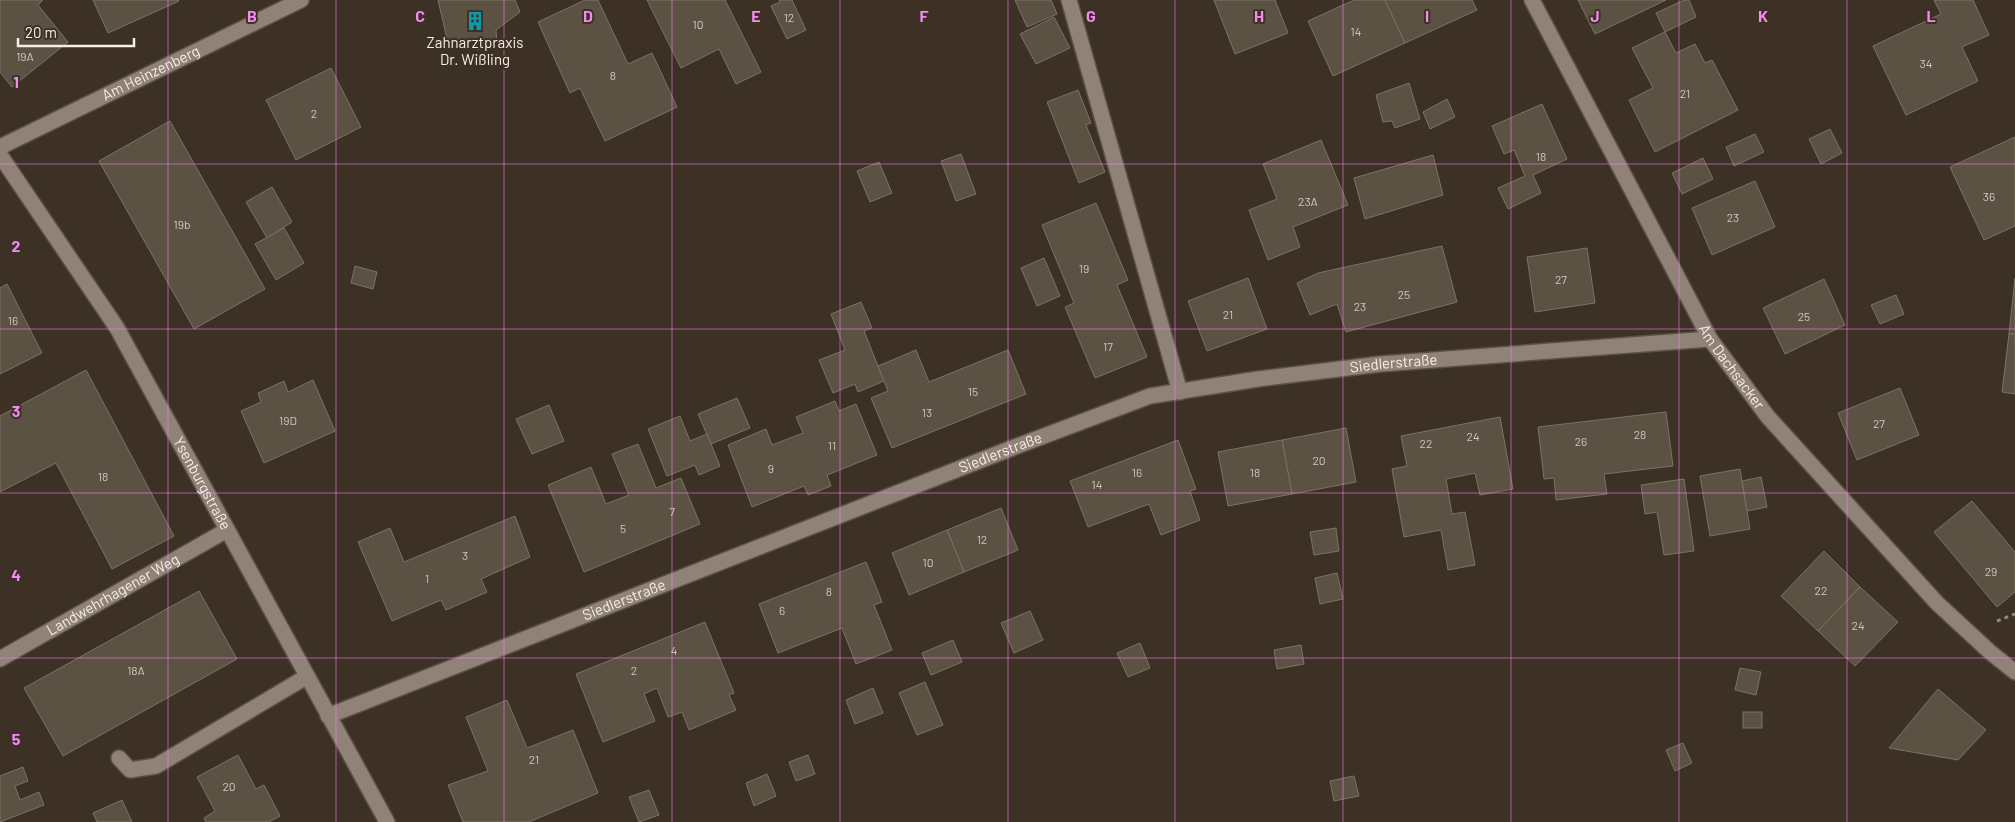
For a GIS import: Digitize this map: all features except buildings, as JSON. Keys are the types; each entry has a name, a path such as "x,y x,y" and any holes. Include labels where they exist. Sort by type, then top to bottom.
{"street":[{"name":"Am Heinzenberg","path":"0,146 301,0"},
{"path":"1069,0 1180,392"},
{"name":"Am Dachsacker","path":"1532,0 1710,339 1768,417 1911,574 1990,652 2015,672"},
{"name":"Ysenburgstraße","path":"0,155 117,328 306,678 387,822"},
{"name":"Siedlerstraße","path":"328,716 1021,444 1150,396 1258,379 1380,364 1710,339"},
{"name":"Landwehrhagener Weg","path":"0,659 227,530"},
{"path":"118,758 130,770 156,766 306,678"}],"place":[{"name":"Zahnarztpraxis Dr. Wißling","path":"475,21"}]}
